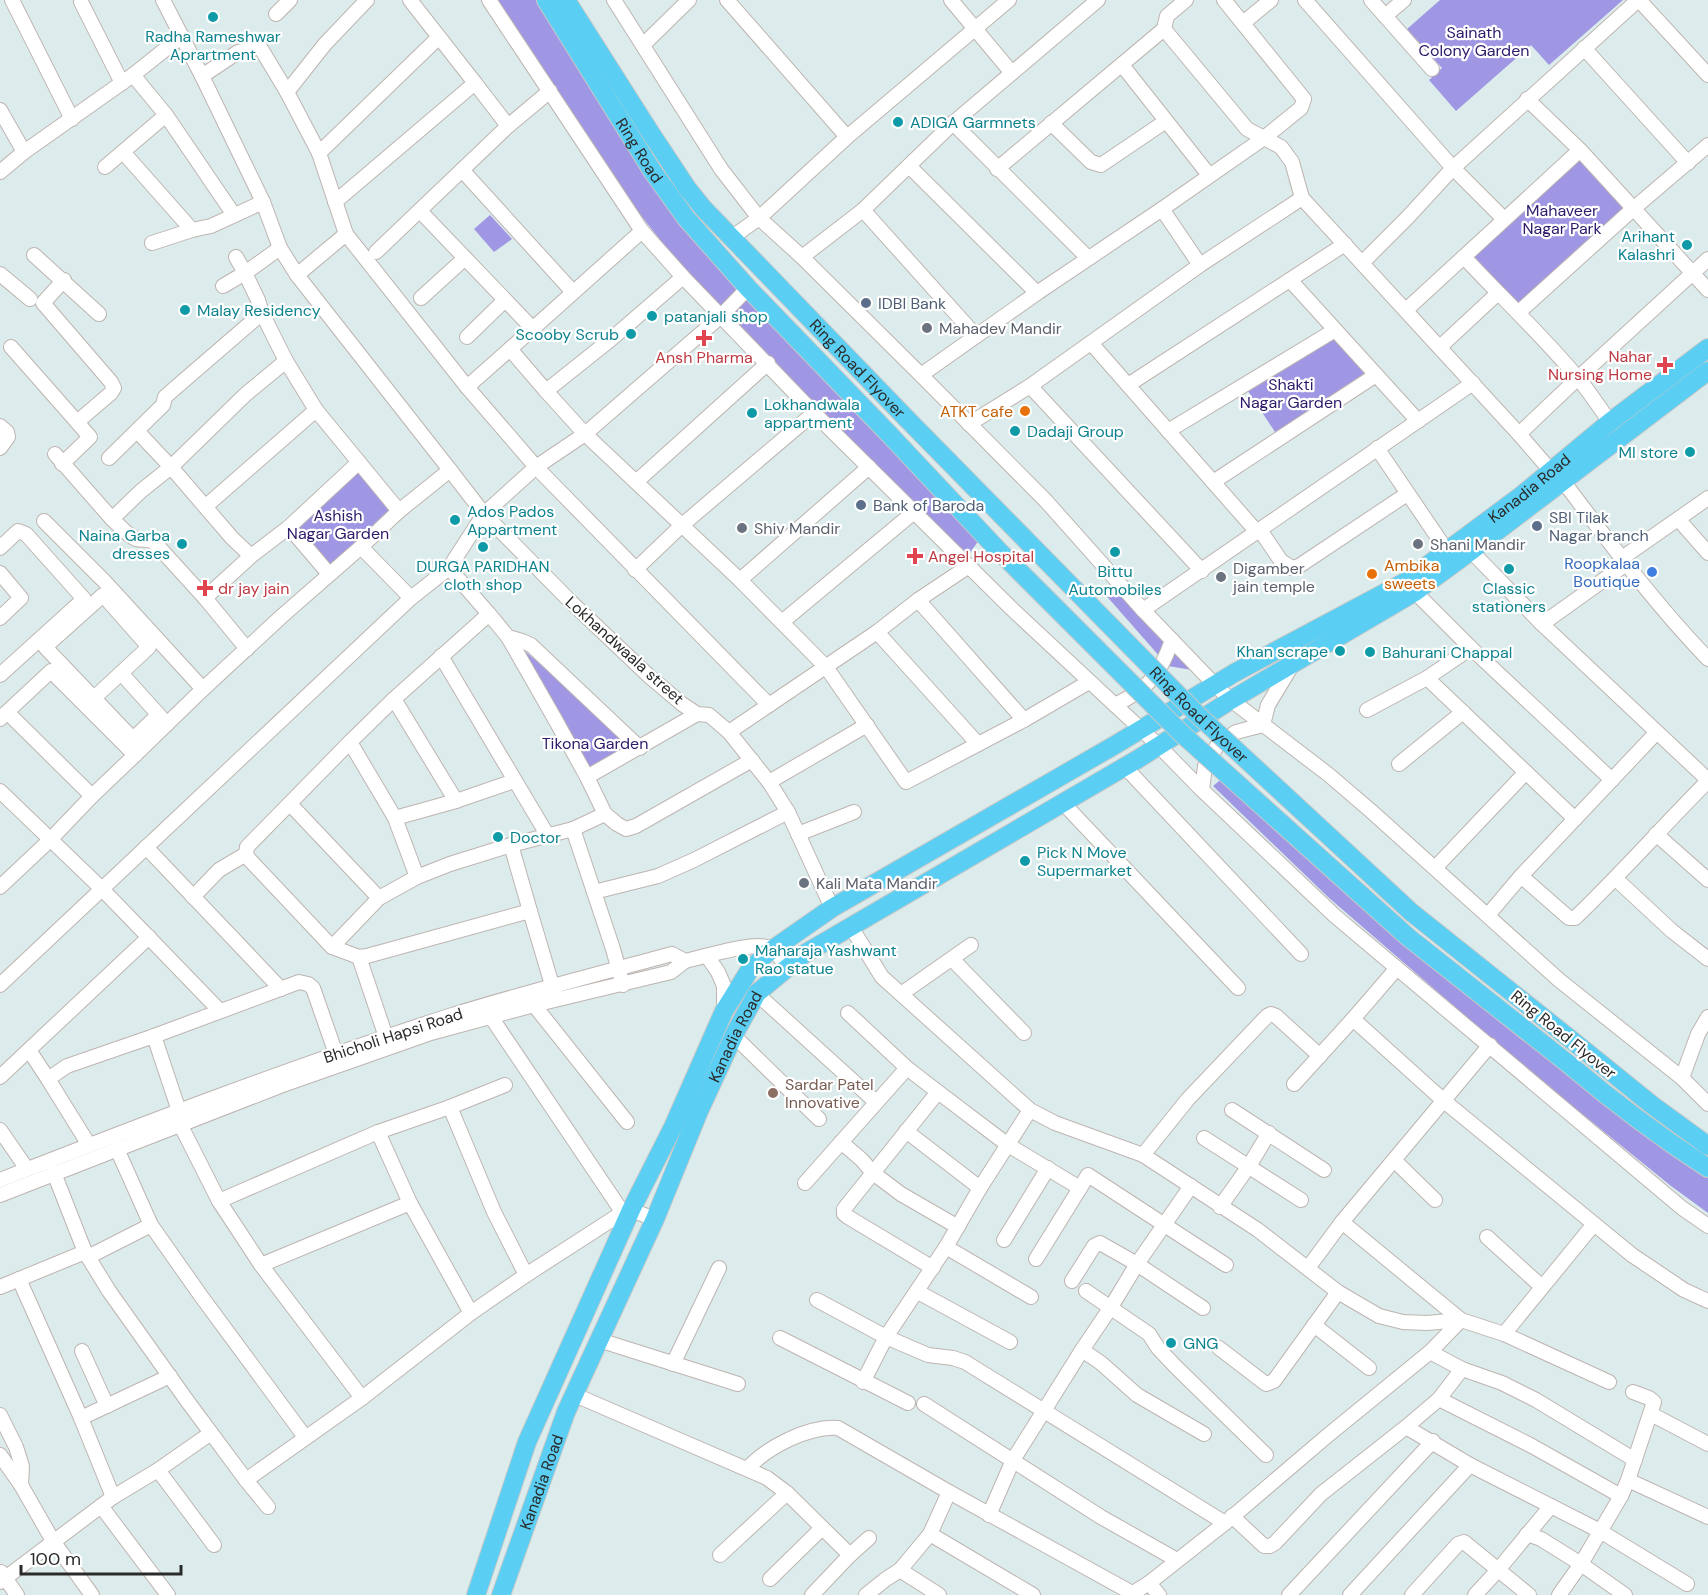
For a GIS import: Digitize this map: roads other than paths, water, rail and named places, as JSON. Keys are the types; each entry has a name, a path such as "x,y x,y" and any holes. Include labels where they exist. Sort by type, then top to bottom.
{"main road":[{"name":"Ring Road","path":"546,0 666,190 695,230 748,288"},
{"name":"Ring Road","path":"566,0 687,188 731,238"},
{"name":"Ring Road Flyover","path":"731,238 1207,723 1411,912 1652,1105 1708,1146"},
{"name":"Ring Road Flyover","path":"748,288 998,550 1181,733 1408,937 1606,1096 1662,1138 1708,1168"},
{"name":"Kanadia Road","path":"501,1595 566,1412 655,1219 699,1111 756,993 804,954 1125,767 1231,700 1415,592 1471,551 1557,476 1610,422 1708,348"},
{"path":"1557,476 1708,371"},
{"name":"Kanadia Road","path":"476,1595 527,1442 627,1211 673,1127 724,1011 750,971 773,949 832,908 1215,685 1405,582 1557,476"},
{"path":"545,1402 566,1412"}],"street":[{"path":"12,0 72,119"},
{"name":"Lokhandwaala street","path":"163,0 263,202 280,248 297,275 484,514 634,662 682,704 697,714 709,715 729,732 769,782 788,812 832,908"},
{"path":"276,14 290,0"},
{"path":"287,92 325,44 367,0"},
{"path":"410,0 508,126"},
{"path":"489,0 642,231 814,413 1089,682 1159,746 1335,916 1682,1208 1708,1226"},
{"path":"614,0 721,169 759,218 802,257 1046,501 1215,685 1337,783 1559,980 1682,1078 1708,1104"},
{"path":"643,45 689,0"},
{"path":"727,0 847,137"},
{"path":"951,0 1012,73"},
{"path":"731,238 759,218 847,137 1009,0"},
{"path":"802,257 863,210 953,123 1098,0"},
{"path":"997,169 1164,29 1167,16 1186,0"},
{"path":"921,375 1264,138 1301,108 1304,99 1224,0"},
{"path":"1243,23 1271,0"},
{"path":"1305,0 1453,168 1504,219"},
{"path":"1371,0 1432,69"},
{"path":"1385,16 1404,0"},
{"path":"1362,263 1453,168 1638,0 1708,75"},
{"path":"81,2 127,79 166,115 234,215"},
{"path":"1164,29 1247,129 1281,147 1292,162 1302,198 1557,476 1681,631 1708,659"},
{"path":"0,172 182,36"},
{"path":"319,153 439,37"},
{"path":"202,76 238,52 260,46 319,153 346,234 467,387 536,467 769,705"},
{"path":"1584,48 1688,163"},
{"path":"1122,65 1209,175"},
{"path":"335,202 476,82"},
{"path":"376,252 508,126 550,91"},
{"path":"1527,99 1580,150 1708,290"},
{"path":"0,110 24,152"},
{"path":"105,167 166,115"},
{"path":"1051,123 1091,162 1101,165 1166,121"},
{"path":"953,123 1088,258"},
{"path":"1519,312 1708,145"},
{"path":"1406,310 1580,150"},
{"path":"123,152 192,230"},
{"path":"909,166 1037,293"},
{"path":"462,170 573,292"},
{"path":"969,424 1030,386 1200,265 1302,198"},
{"path":"152,243 211,226 263,202"},
{"path":"1162,209 1200,265"},
{"path":"863,210 976,336"},
{"path":"420,211 533,329"},
{"path":"467,387 642,231"},
{"path":"297,275 346,234"},
{"path":"1128,385 1345,244"},
{"path":"224,286 280,248"},
{"path":"34,255 99,314"},
{"path":"236,257 286,361 315,410 399,511"},
{"path":"1464,257 1519,312 1578,378 1610,422"},
{"path":"421,298 465,258"},
{"path":"1519,434 1708,259"},
{"path":"1,277 30,299"},
{"path":"546,391 683,277"},
{"path":"64,280 43,303 114,388 77,422"},
{"path":"1290,280 1418,421"},
{"path":"0,985 411,598 448,568 484,514 536,467 585,434 721,316 748,288"},
{"path":"1440,347 1498,293"},
{"path":"467,337 506,300"},
{"path":"109,459 163,405 169,393 262,313"},
{"path":"1168,431 1335,330"},
{"path":"1091,343 1258,531 1281,561 1292,568 1299,566 1407,494"},
{"path":"10,347 90,437 59,459 124,530 136,539 152,540 206,598 247,649"},
{"path":"510,349 585,434 740,580 826,667 906,782 1024,720 1089,682"},
{"path":"112,519 246,394 286,361"},
{"path":"636,482 768,363"},
{"path":"1213,482 1376,375"},
{"path":"1143,609 1202,571 1473,383"},
{"path":"1030,386 1202,571"},
{"path":"206,507 315,410"},
{"path":"635,570 681,526 814,413"},
{"path":"0,426 7,432 8,437 0,448"},
{"path":"137,431 171,466 232,538 251,556"},
{"path":"1377,448 1447,551"},
{"path":"206,598 251,556 289,527 359,462"},
{"path":"740,580 869,467"},
{"path":"94,698 149,647 103,596 45,647 133,739 203,689 399,511 450,470"},
{"path":"1542,624 1708,498"},
{"path":"782,622 914,512"},
{"path":"1679,520 1708,553"},
{"path":"44,521 105,582 203,689"},
{"path":"289,527 329,574"},
{"path":"0,548 18,531 27,534 84,599 0,675"},
{"path":"361,547 411,598"},
{"path":"1471,551 1542,624 1708,781 1616,879 1575,918 1569,918 1521,876"},
{"path":"729,732 877,632 918,600 969,566"},
{"path":"448,568 508,637 587,777 604,814 617,824 626,828 636,826 752,760"},
{"path":"0,573 21,598 0,618"},
{"path":"1415,592 1471,648 1612,780"},
{"path":"918,600 1024,720"},
{"path":"489,614 394,699 350,742 247,847 246,854 332,947 359,957 530,911"},
{"path":"877,632 978,744"},
{"path":"508,637 531,645 640,748"},
{"path":"1115,705 1131,698 1151,682 1164,662 1172,640"},
{"path":"1367,710 1426,678 1471,648"},
{"path":"441,656 548,836"},
{"path":"1263,725 1268,705 1294,663"},
{"path":"92,796 4,715 51,671 135,755"},
{"path":"121,673 163,719"},
{"path":"1426,678 1575,819"},
{"path":"394,699 456,801"},
{"path":"1399,764 1462,712"},
{"path":"587,777 697,714"},
{"path":"0,887 135,755 163,719"},
{"path":"769,782 867,725"},
{"path":"1202,790 1205,766 1217,746 1236,732 1263,725"},
{"path":"1488,915 1521,876 1656,733"},
{"path":"350,742 394,818 417,877"},
{"path":"1125,767 1301,954"},
{"path":"1435,868 1526,772"},
{"path":"394,818 456,801 514,781"},
{"path":"0,791 102,889 220,1011"},
{"path":"1064,803 1238,988"},
{"path":"290,804 379,898"},
{"path":"594,892 658,876 788,812"},
{"path":"798,834 854,812"},
{"path":"332,947 379,898 417,877 511,845 573,829 604,814"},
{"path":"573,829 623,985"},
{"path":"1656,834 1708,880"},
{"path":"511,845 557,1000"},
{"path":"146,847 281,989"},
{"path":"193,897 219,870 246,854"},
{"path":"1616,879 1672,931 1708,958"},
{"path":"851,927 882,977 1030,1110 1055,1123 1143,1155 1258,1230 1338,1292 1379,1316 1403,1322 1427,1323 1461,1320"},
{"path":"0,1077 149,938"},
{"name":"Bhicholi Hapsi Road","path":"4,1178 89,1145 179,1118 297,1066 386,1037 488,1011 552,986 672,954 686,962 753,945 773,949"},
{"path":"901,994 971,945"},
{"path":"773,949 787,967"},
{"path":"707,956 724,986 724,1011"},
{"path":"359,957 386,1037"},
{"path":"951,959 1024,1033"},
{"path":"0,1195 117,1149 179,1118 280,1086 488,1011 534,1005 623,985 672,972 686,962"},
{"path":"1294,1084 1397,968"},
{"path":"48,1079 67,1066 299,982 313,988 336,1054"},
{"path":"756,993 876,1102"},
{"path":"534,1005 627,1122"},
{"path":"488,1011 627,1211 655,1219"},
{"path":"848,1013 907,1068 938,1092 1008,1144 1080,1188"},
{"path":"1143,1155 1188,1099 1267,1016 1271,1014 1276,1016 1320,1056"},
{"path":"1682,1078 1698,1034 1708,1017"},
{"path":"1353,1019 1444,1101 1632,1255 1684,1290 1708,1301"},
{"path":"154,1036 179,1118 219,1201 261,1265 362,1398"},
{"path":"734,1036 819,1119"},
{"path":"1308,1268 1342,1222 1490,1045"},
{"path":"29,1050 89,1145"},
{"path":"805,1183 907,1068"},
{"path":"219,1201 378,1132 505,1085"},
{"path":"933,1268 844,1214 844,1209 938,1092"},
{"path":"450,1107 494,1212 526,1275"},
{"path":"863,1382 886,1337 918,1292 1030,1110"},
{"path":"1232,1110 1324,1170"},
{"path":"0,1130 27,1169"},
{"path":"906,1131 980,1188"},
{"path":"378,1132 410,1203 471,1313"},
{"path":"1220,1206 1269,1133"},
{"path":"1204,1138 1301,1200"},
{"path":"841,1142 873,1173 901,1194 958,1227"},
{"path":"117,1149 151,1226 305,1437"},
{"path":"1395,1161 1435,1200"},
{"path":"0,1164 4,1178"},
{"path":"1004,1239 1048,1168"},
{"path":"54,1173 86,1255 109,1291 211,1433 268,1507"},
{"path":"1036,1259 1088,1175 1226,1265"},
{"path":"989,1515 1013,1460 1111,1308 1137,1263 1191,1186"},
{"path":"261,1265 410,1203"},
{"path":"246,1480 362,1398 471,1313 627,1211"},
{"path":"1342,1222 1461,1320 1503,1334 1608,1382"},
{"path":"1503,1334 1594,1224"},
{"path":"0,1287 86,1255 151,1226"},
{"path":"1487,1238 1542,1287"},
{"path":"1072,1281 1094,1246 1100,1243 1137,1263 1203,1308"},
{"path":"946,1247 1031,1297"},
{"path":"673,1364 719,1268"},
{"path":"19,1279 81,1418 113,1497"},
{"path":"1086,1291 1149,1334 1158,1348 1266,1455"},
{"path":"918,1292 1010,1342"},
{"path":"1219,1348 1266,1384 1270,1384 1338,1292"},
{"path":"818,1300 886,1337 928,1355 965,1362 1044,1412 1228,1520 1264,1546 1275,1543 1321,1494 1439,1399 1462,1369"},
{"path":"747,1469 756,1459 776,1445 827,1427 838,1428 1131,1594 1228,1520 1430,1352 1461,1320"},
{"path":"1314,1325 1369,1368"},
{"path":"780,1338 908,1403"},
{"path":"599,1341 738,1384"},
{"path":"1082,1350 1101,1363 1137,1395 1204,1434"},
{"path":"82,1351 107,1406"},
{"path":"1430,1352 1462,1369 1502,1383 1536,1400 1635,1460"},
{"path":"81,1418 170,1376"},
{"path":"1559,1595 1581,1564 1628,1480 1654,1402 1633,1392"},
{"path":"574,1395 767,1478 787,1493 850,1556"},
{"path":"1439,1399 1532,1446 1621,1496"},
{"path":"924,1404 1101,1517 1177,1560"},
{"path":"1651,1414 1708,1443"},
{"path":"0,1415 16,1447 22,1466 21,1485"},
{"path":"1406,1427 1470,1466 1600,1531 1687,1584"},
{"path":"17,1595 2,1577 113,1497 158,1470 211,1433"},
{"path":"1289,1595 1433,1442"},
{"path":"0,1455 21,1485 53,1541 92,1595"},
{"path":"1350,1595 1470,1466"},
{"path":"158,1470 214,1545"},
{"path":"1628,1480 1704,1514 1708,1500"},
{"path":"866,1595 900,1570 930,1534 949,1492"},
{"path":"720,1555 787,1493"},
{"path":"101,1506 168,1595"},
{"path":"1475,1595 1551,1506"},
{"path":"770,1579 822,1527"},
{"path":"1527,1533 1581,1564 1625,1595"},
{"path":"930,1534 1033,1595"},
{"path":"818,1593 869,1538"},
{"path":"1412,1595 1461,1542 1465,1542 1529,1595"},
{"path":"900,1570 935,1594"},
{"path":"1149,1582 1158,1595"}],"place":[{"name":"Radha Rameshwar Aprartment","path":"213,17"},
{"name":"ADIGA Garmnets","path":"898,122"},
{"name":"Arihant Kalashri","path":"1687,245"},
{"name":"IDBI Bank","path":"866,303"},
{"name":"Malay Residency","path":"185,310"},
{"name":"patanjali shop","path":"652,316"},
{"name":"Mahadev Mandir","path":"927,328"},
{"name":"Scooby Scrub","path":"631,334"},
{"name":"Ansh Pharma","path":"704,338"},
{"name":"Nahar Nursing Home","path":"1665,365"},
{"name":"ATKT cafe","path":"1025,411"},
{"name":"Lokhandwala appartment","path":"752,413"},
{"name":"Dadaji Group","path":"1015,431"},
{"name":"MI store","path":"1690,452"},
{"name":"Bank of Baroda","path":"861,505"},
{"name":"Ados Pados Appartment","path":"455,520"},
{"name":"SBI Tilak Nagar branch","path":"1537,526"},
{"name":"Shiv Mandir","path":"742,528"},
{"name":"Naina Garba dresses","path":"182,544"},
{"name":"Shani Mandir","path":"1418,544"},
{"name":"DURGA PARIDHAN cloth shop","path":"483,547"},
{"name":"Bittu Automobiles","path":"1115,552"},
{"name":"Angel Hospital","path":"915,556"},
{"name":"Classic stationers","path":"1509,569"},
{"name":"Roopkalaa Boutique","path":"1652,572"},
{"name":"Ambika sweets","path":"1372,574"},
{"name":"Digamber jain temple","path":"1221,577"},
{"name":"dr jay jain","path":"205,588"},
{"name":"Khan scrape","path":"1340,651"},
{"name":"Bahurani Chappal","path":"1370,652"},
{"name":"Doctor","path":"498,837"},
{"name":"Pick N Move Supermarket","path":"1025,861"},
{"name":"Kali Mata Mandir","path":"804,883"},
{"name":"Maharaja Yashwant Rao statue","path":"743,959"},
{"name":"Sardar Patel Innovative","path":"773,1093"},
{"name":"GNG","path":"1171,1343"}],"park label":[{"name":"Sainath Colony Garden","path":"1474,41"},
{"name":"Mahaveer Nagar Park","path":"1562,219"},
{"name":"Shakti Nagar Garden","path":"1291,393"},
{"name":"Ashish Nagar Garden","path":"338,524"},
{"name":"Tikona Garden","path":"595,743"}]}
